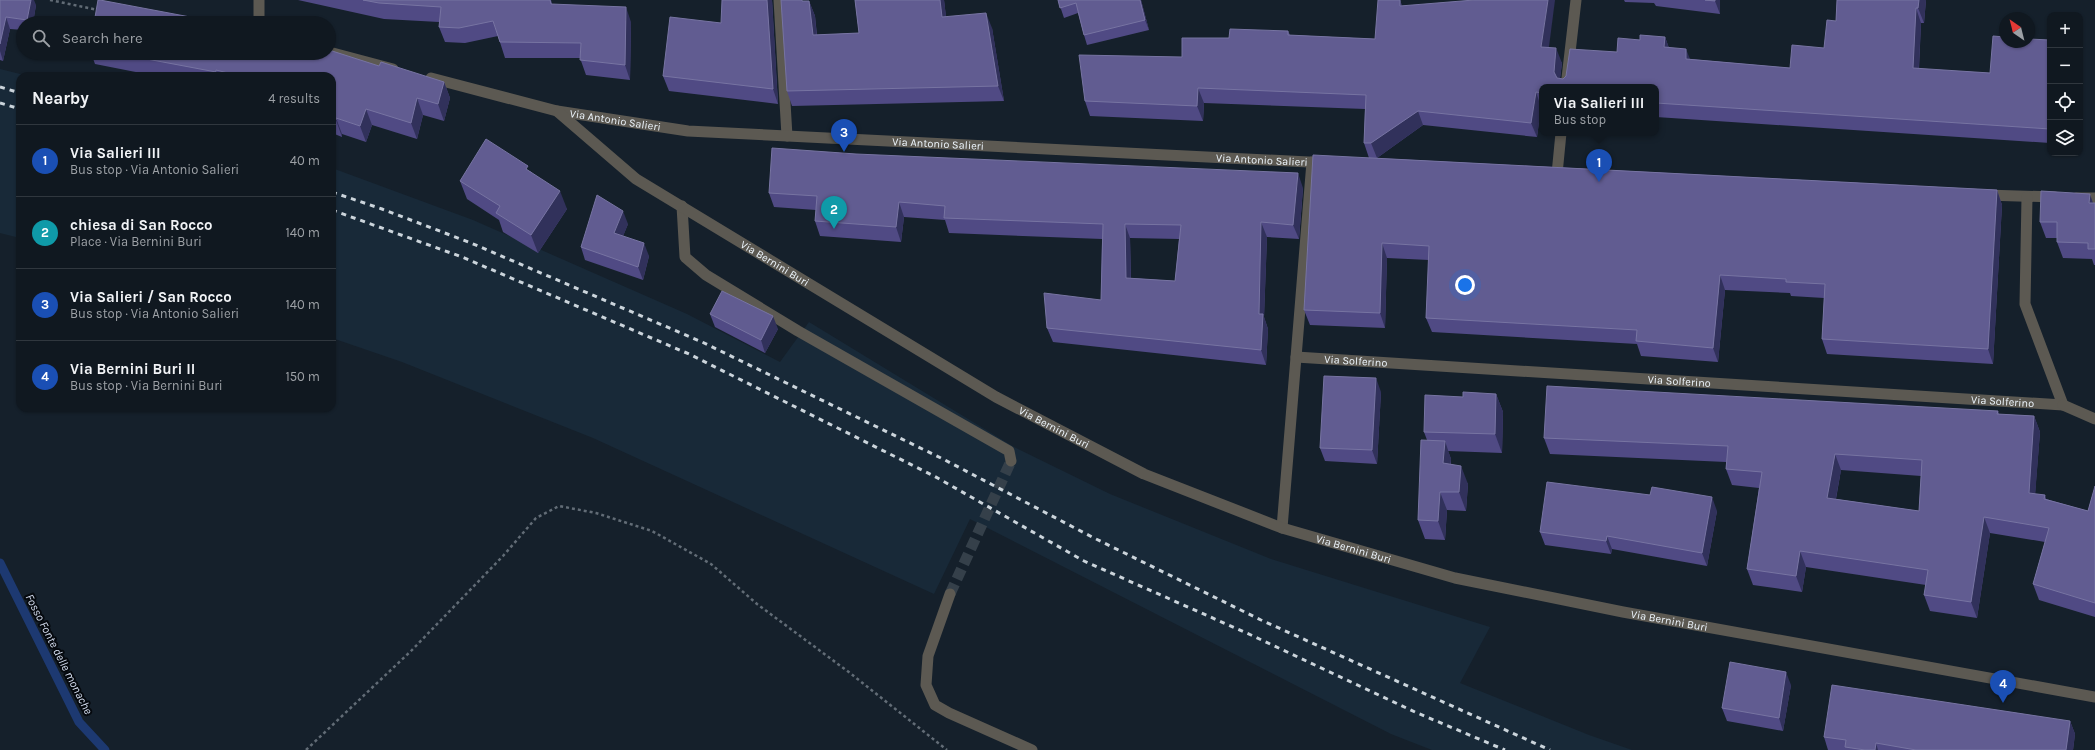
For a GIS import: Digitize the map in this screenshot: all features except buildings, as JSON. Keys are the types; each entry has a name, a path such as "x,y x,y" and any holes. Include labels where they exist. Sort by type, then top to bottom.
{"street":[{"path":"259,0 259,16"},
{"path":"779,0 787,136"},
{"path":"1566,84 1576,0"},
{"path":"336,54 405,72"},
{"name":"Via Antonio Salieri","path":"420,76 557,111 688,131 1336,163"},
{"name":"Via Bernini Buri","path":"557,111 636,179 996,397 1144,474 1282,528 1455,578 1631,613 2095,697"},
{"path":"1557,174 1561,136"},
{"path":"1282,528 1312,162"},
{"path":"1971,194 2095,198"},
{"path":"2027,197 2025,304 2063,404"},
{"path":"682,206 685,257 706,275 798,331 1009,451 1011,461"},
{"name":"Via Solferino","path":"1296,357 2063,404 2095,419"},
{"path":"950,594 928,656 926,685 935,705 949,713 1032,750"}],"path":[{"path":"50,0 103,11"},
{"path":"306,750 411,651 503,556 536,518 559,506 596,513 652,531 711,564 757,604 850,673 947,750"}],"shaded area":[{"path":"0,69 16,73 16,237 0,233"},
{"path":"336,169 473,220 687,314 780,362 809,322 1014,447 1110,494 1271,559 1490,627 1460,683 1589,735 1632,750 1432,750 1391,734 970,519 934,594 593,438 402,362 336,339"}],"waterway":[{"name":"Fosso Fonte delle monache","path":"0,563 79,722 105,750"}],"tunnel":[{"path":"950,594 1011,461"}],"railway":[{"path":"0,87 16,92"},
{"path":"0,103 16,108"},
{"path":"336,193 471,243 702,342 943,459 1094,538 1261,620 1550,750"},
{"path":"336,211 462,257 689,354 934,476 1084,561 1251,635 1415,712 1505,750"}],"place":[{"name":"Via Salieri / San Rocco","path":"844,152"},
{"name":"Via Salieri III","path":"1599,182"},
{"name":"chiesa di San Rocco","path":"834,229"},
{"name":"Via Bernini Buri II","path":"2003,703"}]}
